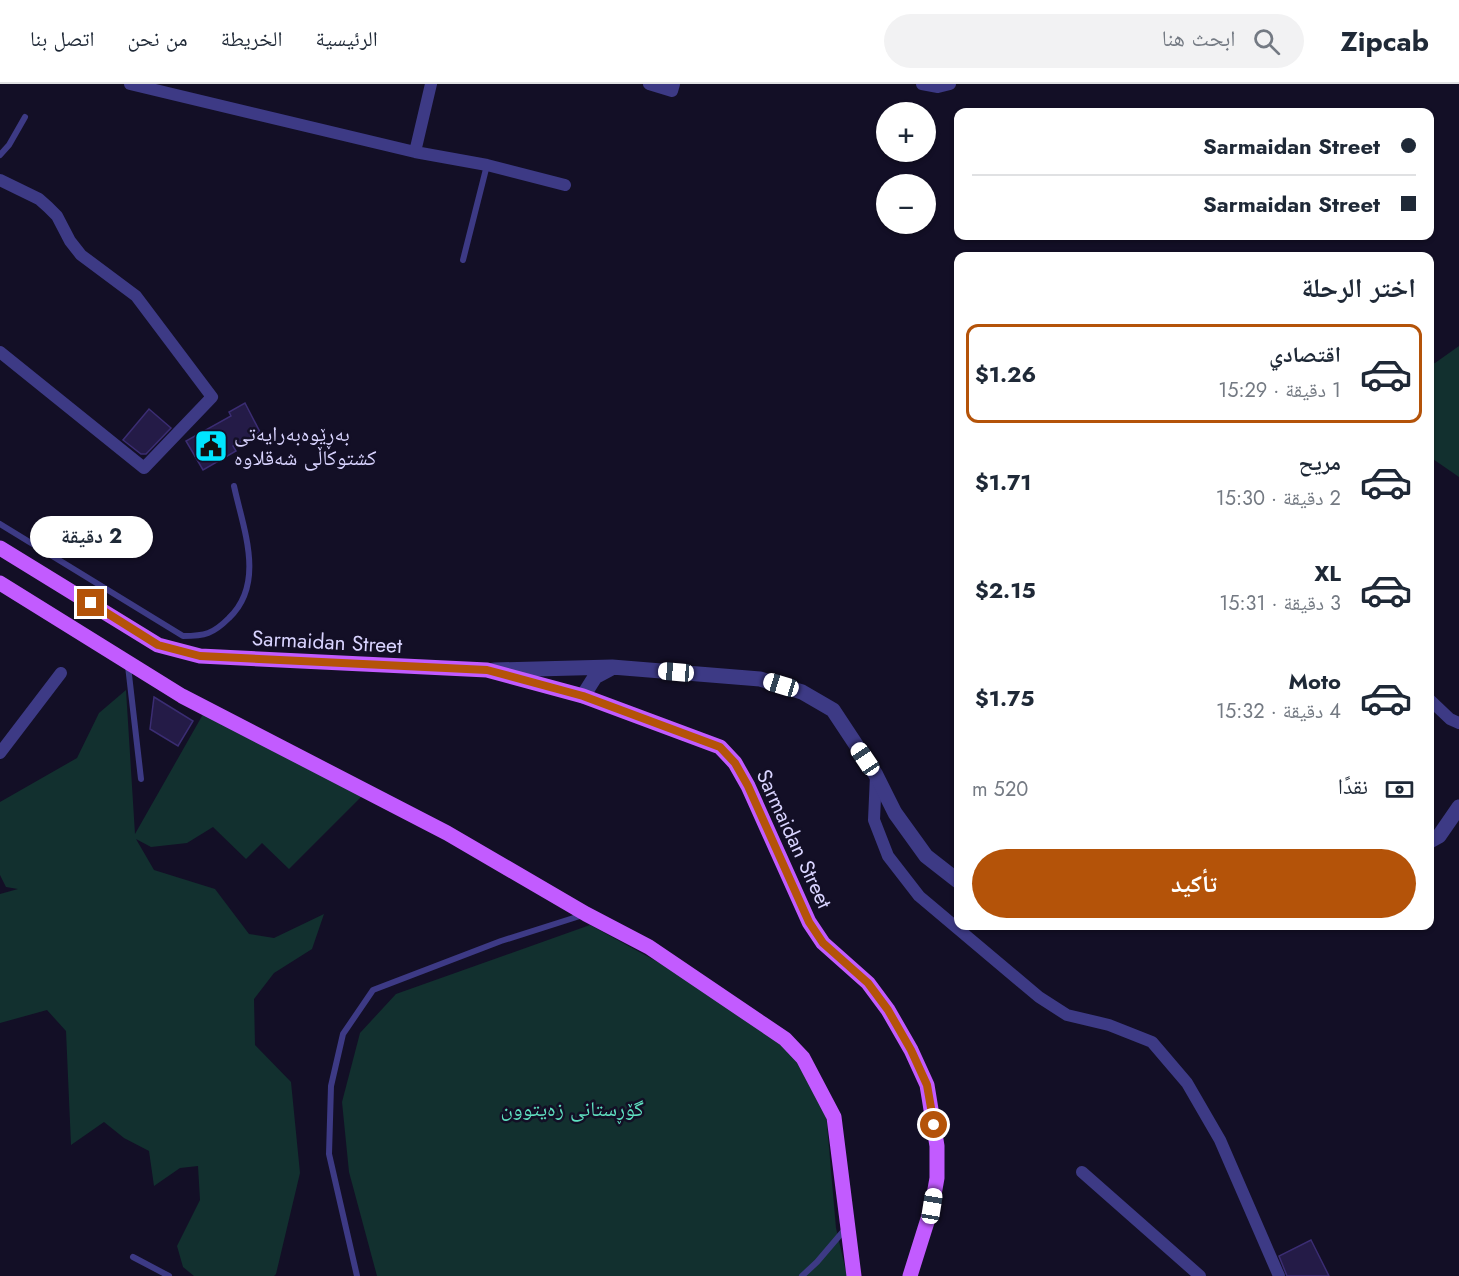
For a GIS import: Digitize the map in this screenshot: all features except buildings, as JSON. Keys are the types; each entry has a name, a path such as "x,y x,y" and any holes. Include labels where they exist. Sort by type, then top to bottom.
{"main road":[{"name":"Sarmaidan Street","path":"0,548 158,645 200,656 487,670 583,696 720,747 735,763 748,786 809,922 823,943 868,983 888,1010 911,1050 927,1085 937,1146 937,1178 932,1206 910,1276"},
{"path":"0,583 182,696 447,833 586,914 650,947 785,1039 803,1058 834,1118 854,1276"}],"street":[{"path":"130,84 415,152 487,165 565,185"},
{"path":"415,152 431,84"},
{"path":"649,84 672,91 674,84"},
{"path":"922,84 938,87 950,84"},
{"path":"0,180 39,199 57,216 70,241 81,255 136,296 212,397 144,468 0,352"},
{"path":"583,696 595,677 612,667"},
{"path":"487,670 612,667 760,679 802,692 832,710 876,775 895,813 926,856 954,879"},
{"path":"0,753 62,673"},
{"path":"1434,704 1450,719 1459,723"},
{"path":"876,775 874,820 888,856 919,896 954,925"},
{"path":"1434,839 1439,836 1459,807"},
{"path":"959,930 1039,997 1067,1015 1109,1025 1152,1042 1187,1083 1220,1140 1279,1276"},
{"path":"1082,1172 1200,1276"}],"lane":[{"path":"0,155 9,145 25,117"},
{"path":"463,260 487,165"},
{"path":"0,524 183,636 203,636 218,628 237,610 250,576 249,551 234,486"},
{"path":"127,661 141,778"},
{"path":"357,1276 329,1154 331,1086 343,1034 373,990 501,941 586,914"},
{"path":"801,1276 818,1262 848,1225"},
{"path":"133,1257 169,1276"}],"green space":[{"path":"1459,346 1459,477 1434,460 1435,363"},
{"path":"126,690 135,834 206,709 362,796 289,869 262,843 246,859 213,827 187,843 151,847 136,839 154,870 215,889 249,934 274,938 324,914 312,949 274,973 254,999 255,1045 291,1082 300,1173 274,1276 194,1276 183,1267 177,1246 200,1200 198,1166 180,1168 154,1186 149,1151 124,1138 104,1122 71,1145 66,1031 47,1010 0,1023 0,894 18,889 6,887 0,875 0,802 77,758 99,713"},
{"name":"گۆڕستانی زەیتوون","path":"590,925 700,985 802,1060 826,1113 836,1228 847,1276 377,1276 349,1172 342,1102 360,1033 396,994"}],"place":[{"name":"بەڕێوەبەرایەتی کشتوکاڵی شەقلاوە","path":"211,446"}],"route":[{"path":"91,603 158,645 200,656 487,670 583,696 720,747 735,763 748,786 809,922 823,943 868,983 888,1010 911,1050 927,1085 934,1125"}]}
